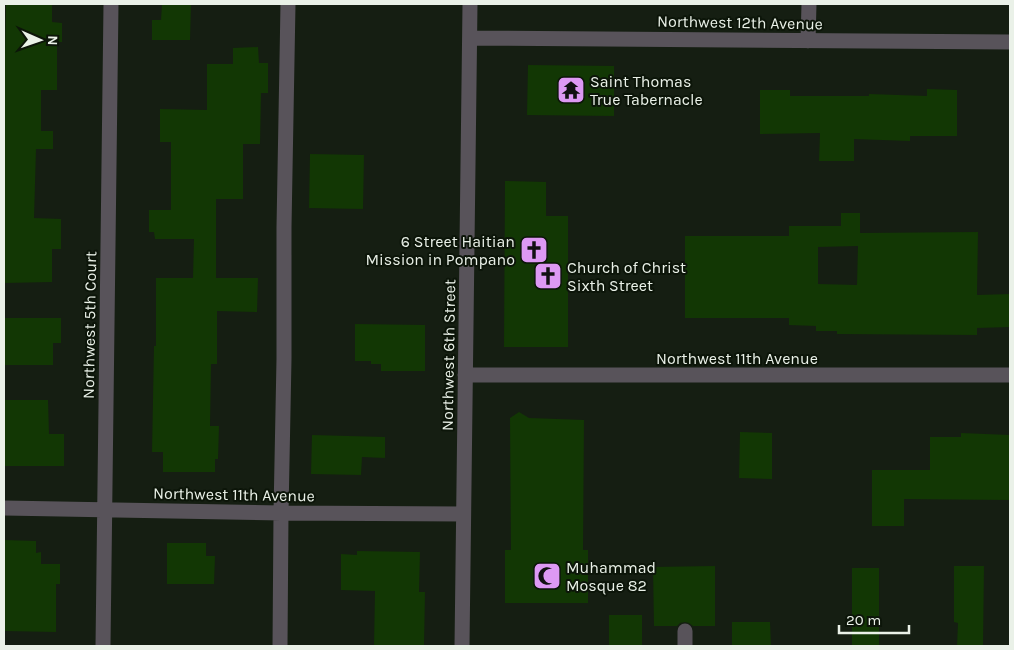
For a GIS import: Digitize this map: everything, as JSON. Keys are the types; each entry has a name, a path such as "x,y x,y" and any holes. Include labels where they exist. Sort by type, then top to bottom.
{"street":[{"name":"Northwest 5th Court","path":"103,646 111,4"},
{"path":"280,646 288,4"},
{"name":"Northwest 6th Street","path":"462,646 470,4"},
{"path":"808,40 809,4"},
{"name":"Northwest 12th Avenue","path":"470,38 1010,42"},
{"name":"Northwest 11th Avenue","path":"465,374 1010,375"},
{"name":"Northwest 11th Avenue","path":"4,508 463,514"}],"building":[{"path":"6,4 52,4 52,22 62,23 62,42 57,42 57,90 41,90 41,131 53,131 53,149 36,149 34,218 61,219 61,249 52,249 52,282 4,283 4,54"},
{"path":"162,4 191,4 190,40 152,40 152,20 161,20"},
{"path":"258,47 259,63 268,63 268,93 261,93 260,144 243,144 243,199 216,199 216,278 258,278 257,312 217,311 217,364 211,364 210,426 219,426 218,459 215,459 215,472 163,472 163,452 152,452 154,346 156,346 156,278 193,278 194,239 155,239 154,232 149,232 149,210 171,210 171,142 160,142 160,109 207,110 207,64 233,64 233,48"},
{"name":"Saint Thomas True Tabernacle","path":"528,65 614,66 614,116 527,115"},
{"path":"927,89 957,90 957,136 910,136 910,141 854,139 854,161 819,161 820,133 760,134 760,90 790,90 790,96 869,96 869,94 927,96"},
{"path":"310,154 364,155 363,209 309,208"},
{"path":"505,181 546,182 546,216 568,216 568,347 504,347"},
{"path":"841,213 860,213 860,233 978,232 977,295 1010,294 1010,327 977,328 977,335 837,334 837,331 816,331 816,326 789,325 789,318 685,318 685,236 789,236 789,226 841,226","holes":["858,246 857,285 818,284 818,247"]},
{"path":"4,318 61,318 61,343 53,343 53,365 4,365"},
{"path":"355,324 425,325 425,371 381,371 381,364 371,364 371,361 355,361"},
{"path":"4,400 48,400 49,434 64,434 64,466 4,466"},
{"path":"519,412 529,418 584,420 583,550 588,550 588,603 505,603 505,550 511,550 510,418"},
{"path":"740,432 772,433 772,479 739,478"},
{"path":"961,433 1010,435 1010,500 904,499 904,526 872,526 872,470 930,470 930,437 961,437"},
{"path":"312,435 385,437 385,458 362,457 361,475 311,474"},
{"path":"4,540 36,541 36,553 41,552 41,564 60,564 60,584 56,584 56,632 4,631"},
{"path":"167,543 206,543 206,556 215,556 214,584 167,584"},
{"path":"357,551 420,552 419,592 425,592 424,646 374,646 375,591 341,590 341,554 357,555"},
{"path":"715,566 715,626 693,626 685,622 677,626 654,626 653,567"},
{"path":"954,566 984,566 983,646 957,646 958,623 954,622"},
{"path":"852,568 879,568 879,646 852,646"},
{"path":"609,615 642,615 642,646 609,646"},
{"path":"732,622 770,622 771,646 732,646"}],"place":[{"name":"Saint Thomas True Tabernacle","path":"571,90"},
{"name":"6 Street Haitian Mission in Pompano","path":"534,250"},
{"name":"Church of Christ Sixth Street","path":"548,276"},
{"name":"Muhammad Mosque 82","path":"547,576"}]}
